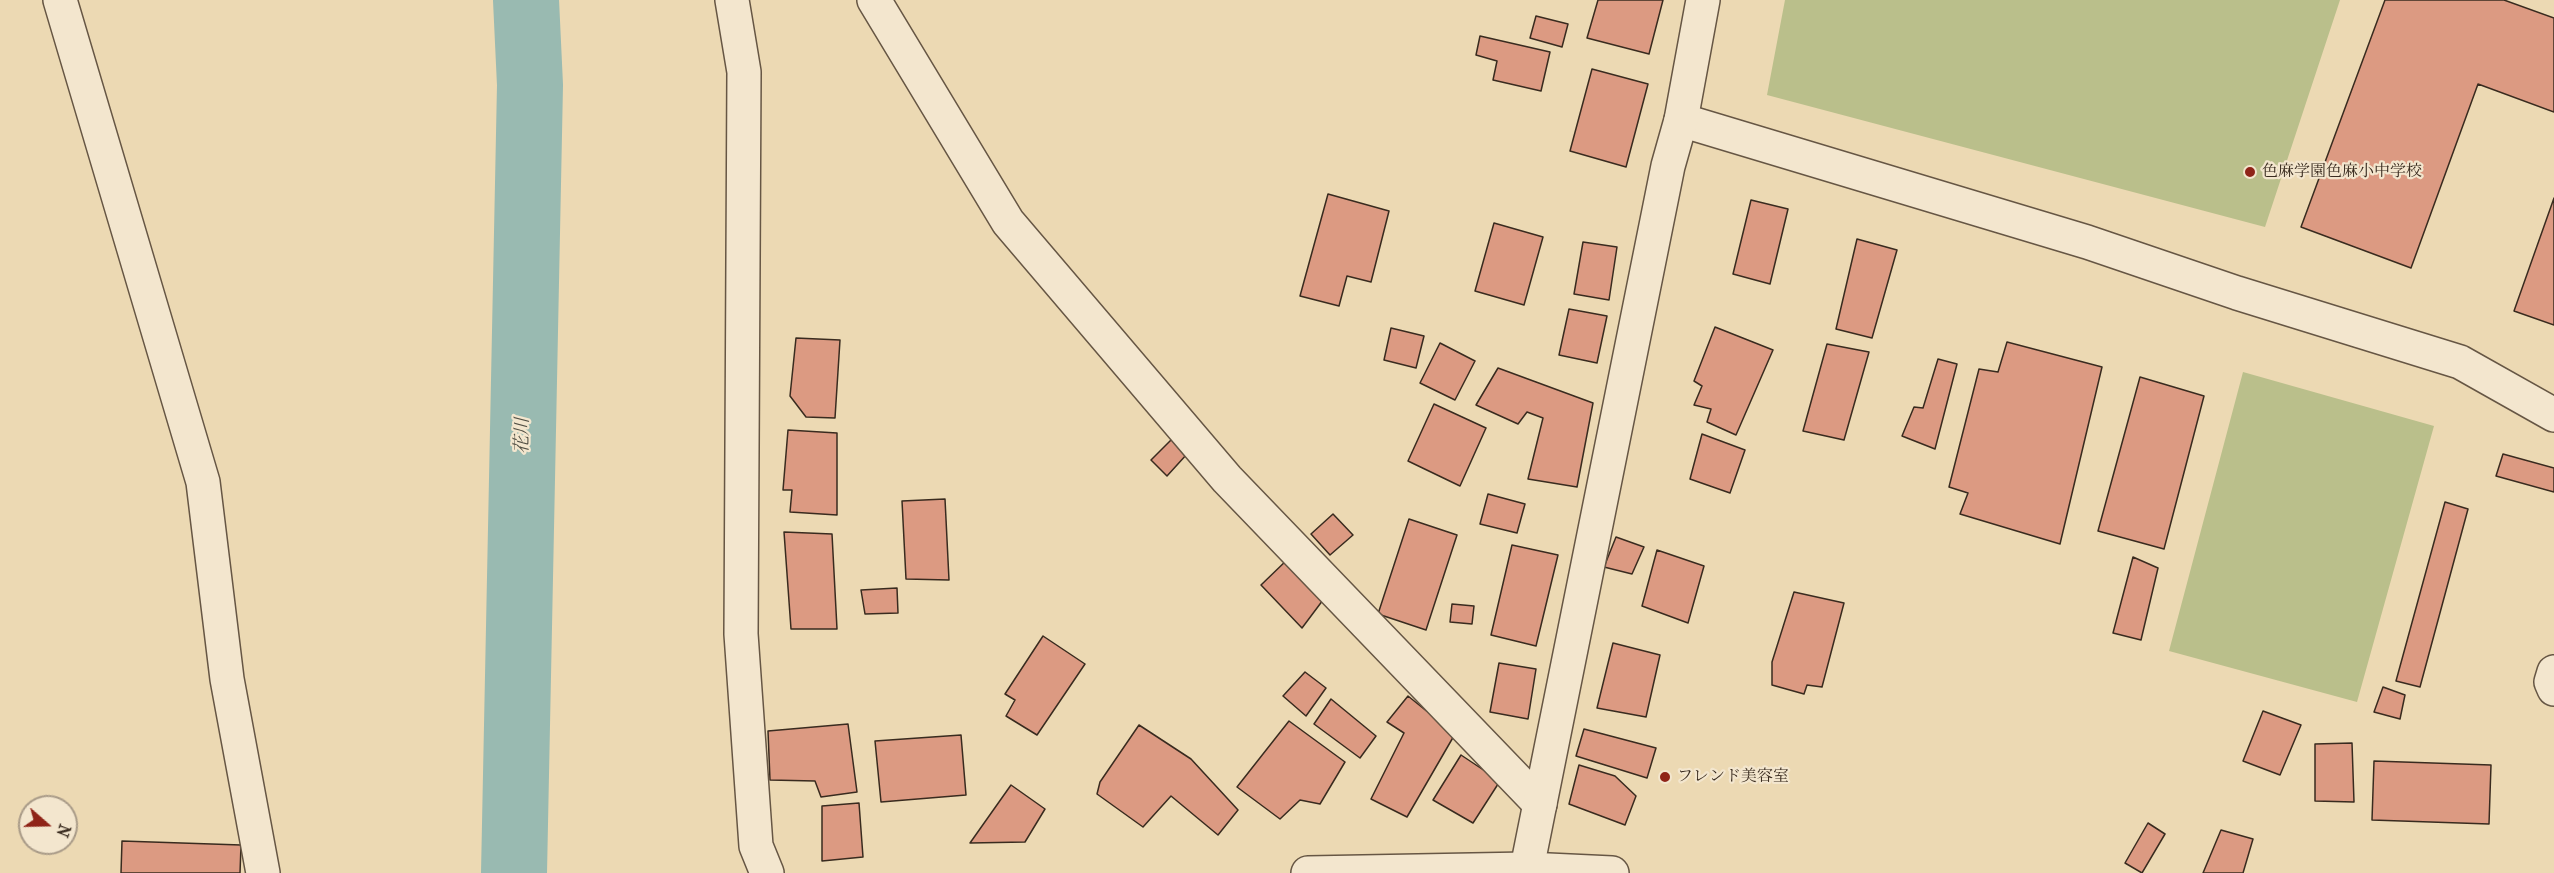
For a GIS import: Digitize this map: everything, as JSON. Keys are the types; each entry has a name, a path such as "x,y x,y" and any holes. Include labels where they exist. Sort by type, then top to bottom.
{"street":[{"path":"60,0 203,482 227,679 263,873"},
{"path":"732,0 744,72 741,634 756,846 767,873"},
{"path":"874,0 1008,222 1227,479 1540,804"},
{"path":"1526,871 1668,166 1681,120 1703,0"},
{"path":"1681,120 2087,242 2248,296 2460,362 2554,415"},
{"path":"2554,672 2550,682 2554,689"},
{"path":"1308,873 1526,871 1612,873"}],"green space":[{"path":"1785,0 2340,0 2265,227 1767,95"},
{"path":"2243,372 2434,426 2357,702 2169,651"}],"building":[{"path":"1598,0 1663,0 1649,54 1587,38"},
{"path":"2385,0 2504,0 2554,18 2554,112 2478,84 2411,268 2301,227"},
{"path":"1536,16 1568,24 1562,47 1530,38"},
{"path":"1480,36 1550,52 1541,91 1493,80 1497,61 1476,55"},
{"path":"1592,69 1648,84 1626,167 1570,151"},
{"path":"1328,194 1389,211 1371,282 1347,276 1339,306 1300,296"},
{"path":"2554,198 2554,325 2514,311"},
{"path":"1751,200 1788,209 1770,284 1733,274"},
{"path":"1494,223 1543,237 1524,305 1475,291"},
{"path":"1857,239 1897,250 1872,338 1836,329"},
{"path":"1583,242 1617,247 1609,300 1574,294"},
{"path":"1569,309 1607,316 1597,363 1559,355"},
{"path":"1715,327 1773,350 1736,435 1707,422 1711,409 1694,405 1702,386 1694,381"},
{"path":"1391,328 1424,336 1416,368 1384,360"},
{"path":"796,338 840,340 835,418 806,417 790,396"},
{"path":"2007,342 2102,367 2060,544 1960,514 1968,493 1949,487 1979,369 1998,372"},
{"path":"1440,343 1475,361 1455,400 1420,383"},
{"path":"1827,344 1869,352 1844,440 1803,431"},
{"path":"1938,359 1957,364 1935,449 1902,436 1914,407 1923,408"},
{"path":"1498,368 1593,403 1577,487 1528,479 1543,418 1527,412 1518,424 1476,405"},
{"path":"2140,377 2204,396 2164,549 2098,531"},
{"path":"1434,404 1486,428 1460,486 1408,461"},
{"path":"788,430 837,433 837,515 790,512 792,490 783,490"},
{"path":"1702,434 1745,450 1730,493 1690,479"},
{"path":"1172,439 1187,454 1167,476 1151,460"},
{"path":"2503,454 2554,468 2554,492 2496,476"},
{"path":"1488,494 1525,504 1517,533 1480,524"},
{"path":"945,499 949,580 906,579 902,501"},
{"path":"2445,502 2468,509 2420,687 2396,681"},
{"path":"1333,514 1353,535 1330,555 1311,534"},
{"path":"1409,519 1457,535 1426,630 1378,614"},
{"path":"784,532 832,534 837,629 791,629"},
{"path":"1616,537 1644,547 1632,574 1604,567"},
{"path":"1512,545 1558,555 1536,646 1491,635"},
{"path":"1657,550 1704,566 1688,623 1642,606"},
{"path":"1290,557 1329,592 1302,628 1261,585"},
{"path":"2133,557 2158,568 2141,640 2113,633"},
{"path":"897,588 898,613 865,614 861,590"},
{"path":"1794,592 1844,603 1822,687 1807,685 1804,694 1772,685 1772,662"},
{"path":"1452,604 1474,606 1472,624 1450,622"},
{"path":"1043,636 1085,664 1037,735 1006,716 1015,700 1005,694"},
{"path":"1613,643 1660,655 1646,717 1597,708"},
{"path":"1499,663 1536,669 1528,719 1490,712"},
{"path":"1305,672 1326,688 1306,716 1283,696"},
{"path":"2383,687 2405,695 2400,719 2374,712"},
{"path":"1408,696 1455,734 1407,817 1371,799 1404,733 1387,722"},
{"path":"1331,699 1376,736 1360,758 1314,724"},
{"path":"2263,711 2301,725 2280,775 2243,761"},
{"path":"1289,721 1345,762 1320,804 1300,800 1280,819 1237,787"},
{"path":"848,724 857,792 821,797 815,781 770,780 768,731"},
{"path":"1139,725 1191,759 1238,810 1218,835 1171,796 1143,827 1097,794 1100,782"},
{"path":"1584,729 1656,748 1647,778 1576,756"},
{"path":"961,735 966,795 881,802 875,741"},
{"path":"2352,743 2354,802 2315,801 2315,744"},
{"path":"1461,755 1500,781 1473,823 1433,800"},
{"path":"2374,761 2491,765 2489,824 2372,820"},
{"path":"1579,765 1615,776 1636,796 1625,825 1569,804"},
{"path":"1011,785 1045,809 1025,842 970,843"},
{"path":"859,803 863,857 822,861 822,806"},
{"path":"2148,823 2165,834 2142,873 2125,863"},
{"path":"2221,830 2253,839 2243,873 2203,873"},
{"path":"122,841 241,845 240,873 121,873"}],"waterway":[{"name":"花川","path":"514,873 530,85 526,0"}],"place":[{"name":"色麻学園色麻小中学校","path":"2250,172"},
{"name":"フレンド美容室","path":"1665,777"}]}
